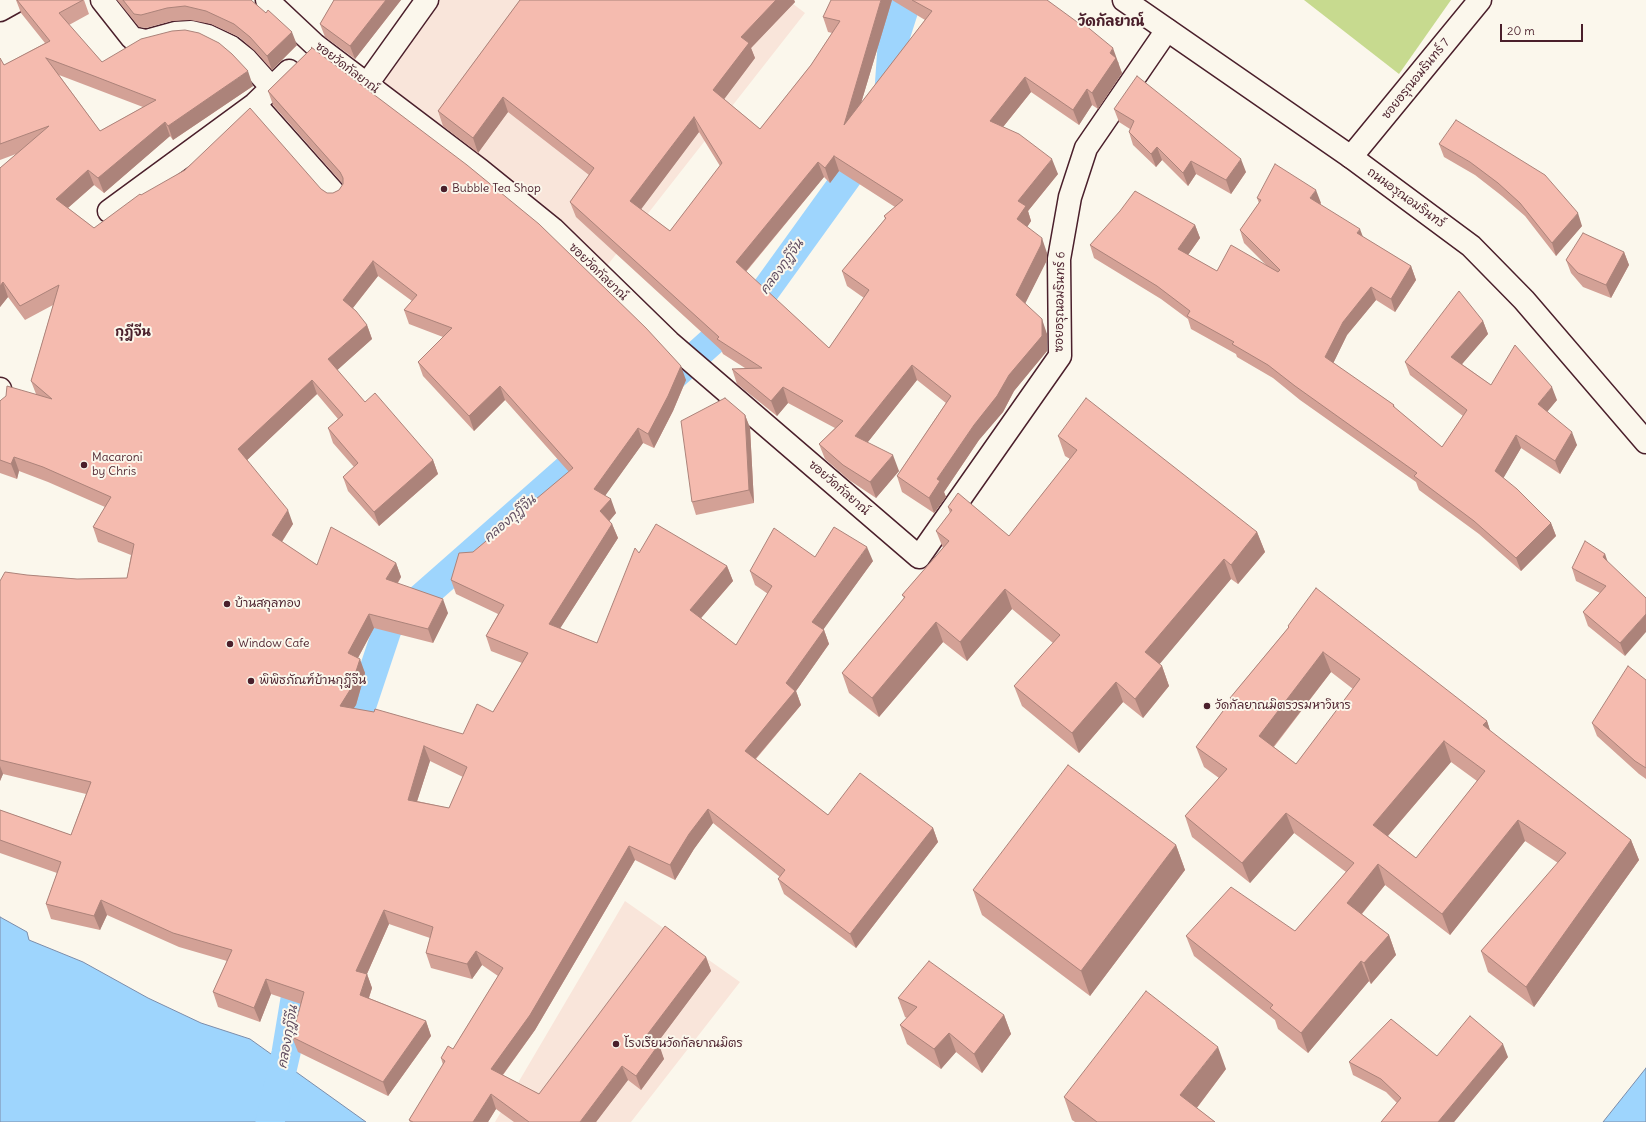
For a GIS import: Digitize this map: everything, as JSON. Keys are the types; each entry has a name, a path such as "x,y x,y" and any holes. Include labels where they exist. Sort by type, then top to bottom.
{"street":[{"path":"0,10 18,0"},
{"path":"102,0 132,38 146,41 175,33 191,32 208,36 231,47 246,59 272,88"},
{"name":"ซอยวัดกัลยาณ์","path":"267,0 315,45 480,170 553,229 669,342 919,557"},
{"path":"367,84 427,0"},
{"name":"ถนนอรุณอมรินทร์","path":"1124,0 1351,158 1471,246 1524,300 1646,442"},
{"name":"ซอยอรุณอมรินทร์ 7","path":"1351,158 1480,0"},
{"name":"ซอยอรุณอมรินทร์ 6","path":"919,557 1060,356 1059,259 1070,197 1086,148 1167,30"},
{"path":"109,212 255,104 315,45"},
{"path":"255,104 336,195"},
{"path":"0,390 0,404"}],"shaded area":[{"path":"426,0 788,0 805,13 606,267 364,79"},
{"name":"โรงเรียนวัดกัลยาณมิตร","path":"625,901 740,982 631,1122 495,1122"}],"green space":[{"path":"1304,0 1451,0 1399,74"}],"water":[{"path":"0,917 27,932 29,940 83,962 148,998 201,1023 250,1039 366,1122 0,1122"},
{"path":"1646,1068 1646,1122 1603,1122"}],"building":[{"path":"17,0 83,0 59,13 102,62 141,39 172,31 185,30 199,33 219,43 248,71 168,126 165,122 98,178 88,170 56,199 94,228 140,194 141,195 185,170 250,108 321,189 327,193 333,193 339,190 343,184 343,178 340,172 268,91 312,48 311,47 467,165 539,224 646,328 681,366 668,396 648,434 638,428 594,489 611,499 600,511 612,524 549,624 597,643 635,548 639,553 656,524 727,566 690,610 736,645 772,586 750,571 774,528 815,557 834,527 867,547 812,622 824,630 786,683 795,691 745,751 828,815 860,773 933,828 850,934 778,879 785,870 708,809 689,834 670,865 629,846 530,1015 491,1069 539,1094 665,926 706,957 647,1035 659,1044 636,1076 622,1066 580,1122 529,1122 491,1094 473,1122 413,1122 409,1120 445,1061 441,1058 448,1046 453,1049 503,968 476,951 467,964 426,953 433,927 384,910 356,971 367,974 360,995 426,1021 383,1082 292,1037 304,992 266,979 254,1008 213,992 232,950 173,933 101,900 94,916 46,904 61,862 0,840 0,810 71,835 91,782 0,760 0,581 5,572 77,579 127,578 134,544 93,527 111,497 43,467 14,457 11,464 0,460 0,401 6,396 7,386 52,399 31,381 59,285 20,306 3,282 0,286 0,168 49,126 0,144 0,58 4,65 50,41","holes":["46,58 94,76 156,100 100,131","373,261 417,295 404,310 452,328 418,362 469,416 500,386 573,468 473,552 459,553 451,580 504,605 486,636 528,653 493,712 477,704 463,734 375,709 374,712 340,706 350,690 360,659 348,653 369,614 428,629 443,599 386,579 396,563 331,527 317,565 272,535 288,510 238,449 312,380 343,415 328,428 358,463 343,477 374,512 433,460 375,393 365,402 328,359 367,325 356,311 343,300","424,746 467,767 449,808 408,800"]},
{"path":"123,0 251,0 266,13 268,10 292,32 267,56 250,37 234,24 206,11 185,6 167,8 141,15 134,14"},
{"path":"334,0 386,0 350,46 320,24"},
{"path":"520,0 776,0 741,37 749,43 713,90 760,129 811,65 840,21 823,17 831,0 881,0 844,125 932,11 912,0 1047,0 1084,27 1085,25 1113,48 1110,53 1116,58 1092,93 1087,89 1073,110 1025,77 990,121 1019,134 1052,159 1018,201 1026,206 1017,219 1042,238 1041,245 1016,295 1042,319 1042,336 1009,375 997,396 974,425 937,479 940,481 929,498 897,476 951,396 912,365 855,436 893,455 870,482 843,465 819,444 843,421 783,387 771,401 732,369 762,368 717,339 719,337 570,202 594,168 503,97 473,138 438,111","holes":["694,117 722,163 670,231 630,201","834,156 903,200 884,216 886,218 842,271 869,290 829,348 736,262 818,162 825,168"]},
{"path":"1137,76 1241,159 1226,180 1191,161 1183,173 1157,147 1151,154 1129,132 1134,121 1114,109"},
{"path":"1456,120 1545,175 1578,213 1552,243 1520,203 1498,183 1470,162 1439,144"},
{"path":"1275,164 1316,190 1310,198 1360,229 1357,233 1411,266 1391,299 1371,287 1343,322 1325,357 1394,405 1393,406 1442,447 1467,410 1405,362 1459,291 1483,321 1451,357 1491,385 1515,345 1552,387 1538,404 1572,432 1555,461 1516,435 1495,471 1517,489 1551,523 1516,558 1474,521 1414,476 1417,473 1268,365 1232,344 1234,342 1187,316 1190,311 1157,286 1090,245 1120,211 1135,191 1195,225 1178,249 1217,271 1231,245 1278,272 1280,270 1240,230 1261,200 1257,198"},
{"path":"1583,233 1624,252 1606,285 1578,273 1566,260"},
{"path":"725,398 745,415 749,490 692,502 681,421"},
{"path":"1086,398 1257,532 1231,565 1224,559 1145,652 1162,666 1135,699 1116,682 1072,733 1014,686 1060,635 1005,589 960,642 936,622 872,698 842,673 905,597 902,595 949,541 936,531 952,510 948,507 958,493 1009,536 1077,450 1058,436"},
{"path":"1585,541 1605,554 1603,557 1646,598 1646,614 1620,643 1583,612 1606,586 1572,568"},
{"path":"1316,588 1487,721 1483,725 1631,840 1526,987 1481,951 1566,853 1518,820 1442,914 1378,864 1347,903 1389,935 1364,963 1361,961 1301,1033 1270,1008 1273,1005 1186,936 1231,887 1295,931 1354,863 1286,813 1242,863 1185,816 1227,769 1196,747 1232,699 1230,698 1289,627 1288,626","holes":["1323,652 1360,679 1296,764 1259,736","1444,741 1485,771 1416,858 1373,825"]},
{"path":"1628,666 1646,680 1646,768 1635,761 1592,723"},
{"path":"1068,765 1176,845 1081,971 973,890"},
{"path":"929,961 1004,1015 974,1054 949,1033 934,1049 900,1025 917,1007 898,998"},
{"path":"1146,991 1218,1047 1180,1095 1215,1122 1097,1122 1064,1097"},
{"path":"1470,1016 1503,1044 1438,1122 1381,1122 1401,1098 1381,1079 1349,1062 1391,1019 1437,1056"}],"waterway":[{"name":"คลองกุฎีจีน","path":"888,104 892,47 907,0"},
{"name":"คลองกุฎีจีน","path":"670,379 760,298 871,144"},
{"name":"คลองกุฎีจีน","path":"348,747 388,627 597,443"},
{"name":"คลองกุฎีจีน","path":"270,1122 286,1053 301,963"}],"place":[{"name":"Bubble Tea Shop","path":"444,189"},
{"name":"Macaroni by Chris","path":"84,465"},
{"name":"บ้านสกุลทอง","path":"227,604"},
{"name":"Window Cafe","path":"230,644"},
{"name":"พิพิธภัณฑ์บ้านกุฎีจีน","path":"251,681"},
{"name":"วัดกัลยาณมิตรวรมหาวิหาร","path":"1207,706"},
{"name":"โรงเรียนวัดกัลยาณมิตร","path":"616,1044"}],"district":[{"name":"วัดกัลยาณ์","path":"1111,22"},
{"name":"กุฎีจีน","path":"133,332"}]}
